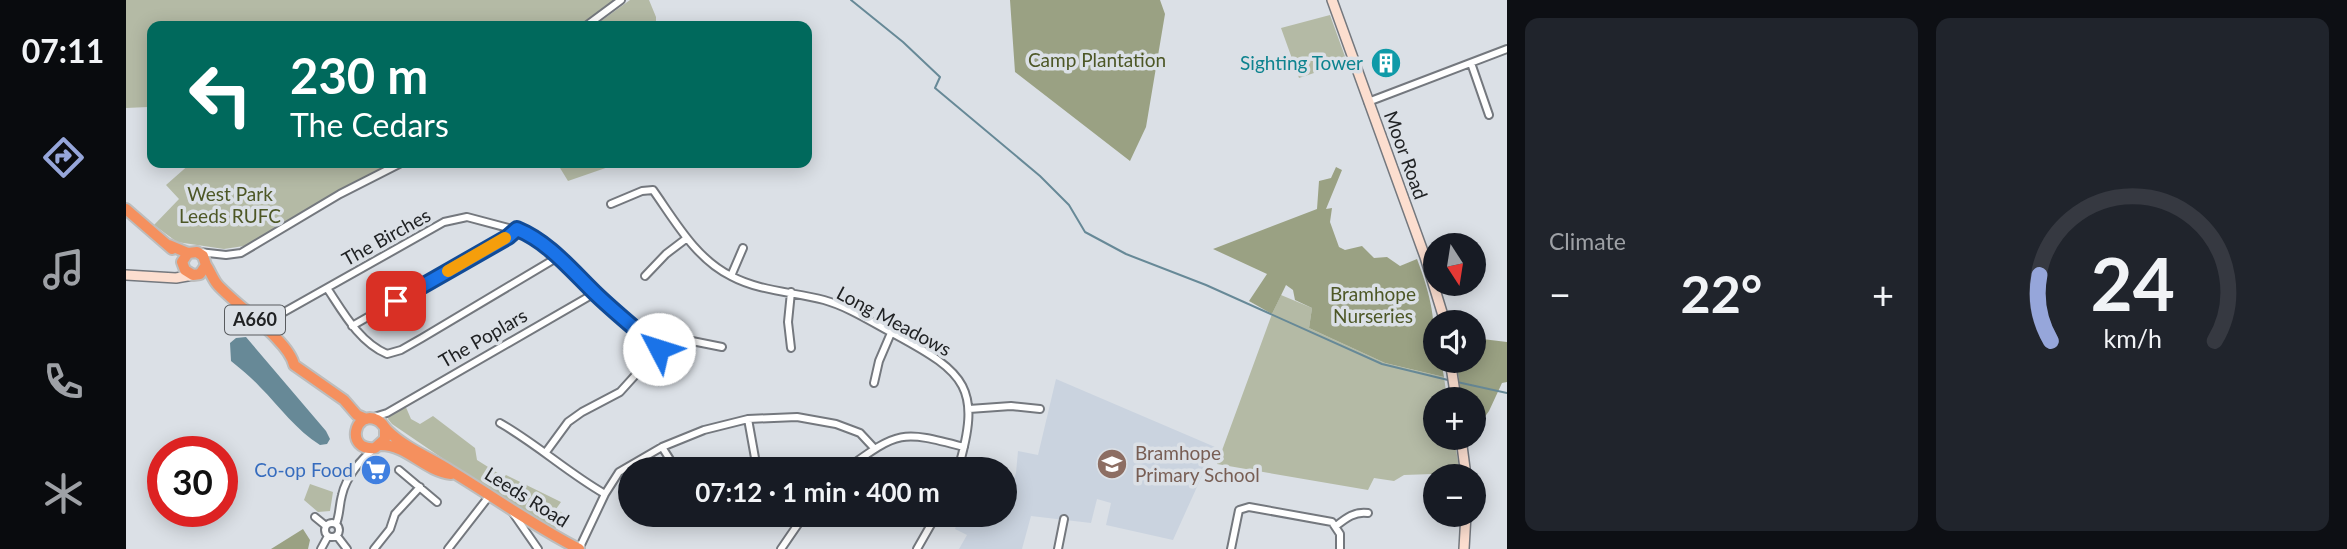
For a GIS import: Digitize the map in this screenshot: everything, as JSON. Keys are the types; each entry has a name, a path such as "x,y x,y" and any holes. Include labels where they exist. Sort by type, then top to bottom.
{"highway":[{"path":"126,209 188,258 203,256 206,264 203,271 195,275 185,270 188,258"},
{"name":"A660","path":"206,264 216,283 261,325 292,359 293,365 304,374 310,374 344,400 357,415 368,419"},
{"name":"A660","path":"195,275 216,283"},
{"name":"A660","path":"336,395 356,437"},
{"path":"368,419 378,420 385,428 385,439 378,446 364,447 356,437 357,427 368,419"},
{"name":"Leeds Road","path":"385,428 512,511 579,549"},
{"name":"Leeds Road","path":"378,446 396,447 435,470 457,474"}],"street":[{"path":"593,21 621,0"},
{"name":"Moor Road","path":"1332,0 1425,257 1441,310"},
{"path":"1368,102 1507,49"},
{"path":"1471,63 1489,115"},
{"path":"169,277 188,258 215,253 234,254 249,249 340,194 391,168"},
{"name":"Long Meadows","path":"611,204 642,191 653,190 687,238 708,260 731,276 763,287 827,301 891,333 946,365 964,388 969,409"},
{"name":"The Birches","path":"261,325 444,222 467,217 517,229 536,238 659,349 620,392 568,422 546,452"},
{"path":"352,326 508,237 517,229"},
{"path":"645,276 666,254 687,238"},
{"path":"731,276 743,248"},
{"path":"206,264 215,253"},
{"path":"327,288 352,326 383,352 394,353 558,257"},
{"path":"126,275 195,275"},
{"path":"791,292 788,322 791,348"},
{"name":"The Poplars","path":"368,419 387,413 595,293"},
{"path":"640,333 647,332 722,347"},
{"path":"874,383 878,361 891,333"},
{"path":"961,457 969,409 1011,405 1040,409"},
{"path":"385,428 387,413"},
{"path":"646,457 662,447 704,430 747,419 797,417 836,424 860,433 874,448"},
{"path":"747,419 755,457"},
{"path":"500,423 605,494"},
{"path":"863,457 896,437 908,435 964,447"},
{"path":"356,437 359,448 358,464"},
{"path":"337,536 339,530 336,524 344,488 358,464 378,446"},
{"path":"662,447 668,457"},
{"path":"399,470 437,502"},
{"path":"579,549 605,494 618,474"},
{"path":"374,549 390,528 395,514 420,487"},
{"path":"448,549 490,495"},
{"path":"1231,549 1236,516 1242,508 1327,520 1336,526 1340,534 1340,549"},
{"path":"512,511 519,525 538,549"},
{"path":"1336,526 1353,515 1368,513"},
{"path":"315,517 326,526"},
{"path":"1058,549 1064,519"},
{"path":"328,536 324,531 326,526 329,523 336,524"},
{"path":"781,549 796,527"},
{"path":"917,549 930,527"},
{"path":"1464,549 1465,527"},
{"path":"328,536 337,536"},
{"path":"321,549 328,536"},
{"path":"337,536 347,549"}],"shaded area":[{"name":"Bramhope Primary School","path":"1056,379 1215,447 1173,540 1106,525 1111,503 1097,499 1091,523 1031,516 1022,549 959,549 967,535 956,527 1017,527 1018,451 1038,455"}],"green space":[{"path":"126,0 614,0 586,21 147,21 147,107 126,108"},
{"path":"630,0 649,0 656,17 656,21 601,21"},
{"name":"Camp Plantation","path":"1010,0 1160,0 1165,14 1146,127 1130,161 1015,72"},
{"path":"1330,15 1347,62 1299,78 1281,28"},
{"name":"Bramhope Nurseries","path":"1336,167 1342,170 1326,209 1332,208 1330,222 1339,247 1345,250 1362,246 1374,258 1387,257 1400,266 1417,259 1423,277 1423,296 1429,296 1432,310 1423,310 1423,372 1385,363 1309,328 1312,308 1295,300 1293,290 1286,285 1272,314 1249,301 1267,274 1213,249 1317,209 1319,181 1331,178"},
{"name":"West Park Leeds RUFC","path":"185,168 384,168 336,192 254,242 224,249 177,242 154,225 179,199 166,185"},
{"path":"560,168 606,168 568,181"},
{"path":"1281,295 1312,308 1309,328 1385,363 1444,377 1445,387 1423,387 1423,450 1456,450 1458,464 1423,464 1423,474 1404,475 1394,481 1374,478 1368,490 1217,464"},
{"path":"1486,339 1507,342 1507,382 1502,383 1486,415 1486,387 1460,387 1458,373 1486,373"},
{"name":"Bramhope Nurseries","path":"1427,373 1443,373 1444,377"},
{"path":"405,405 411,419 420,424 433,416 475,448 477,460 504,477 506,475 561,502 556,509 564,514 555,530 526,515 392,424 388,419 389,415"},
{"path":"310,484 333,492 330,511 318,512 304,500"},
{"path":"303,529 310,540 308,549 271,549"}],"water":[{"path":"246,337 326,431 330,439 327,444 320,445 303,432 231,361 230,343 236,338"}],"waterway":[{"path":"851,0 903,42 940,77 935,88 1040,176 1069,205 1085,232 1126,254 1206,285 1382,364 1448,380"},
{"path":"1457,382 1507,393"}],"slow traffic":[{"path":"448,271 505,238"}],"place":[{"name":"Sighting Tower","path":"1386,63"},
{"name":"Bramhope Primary School","path":"1112,464"},
{"name":"Co-op Food","path":"376,470"}],"route":[{"path":"396,301 508,237 517,229 536,238 659,349"}]}
